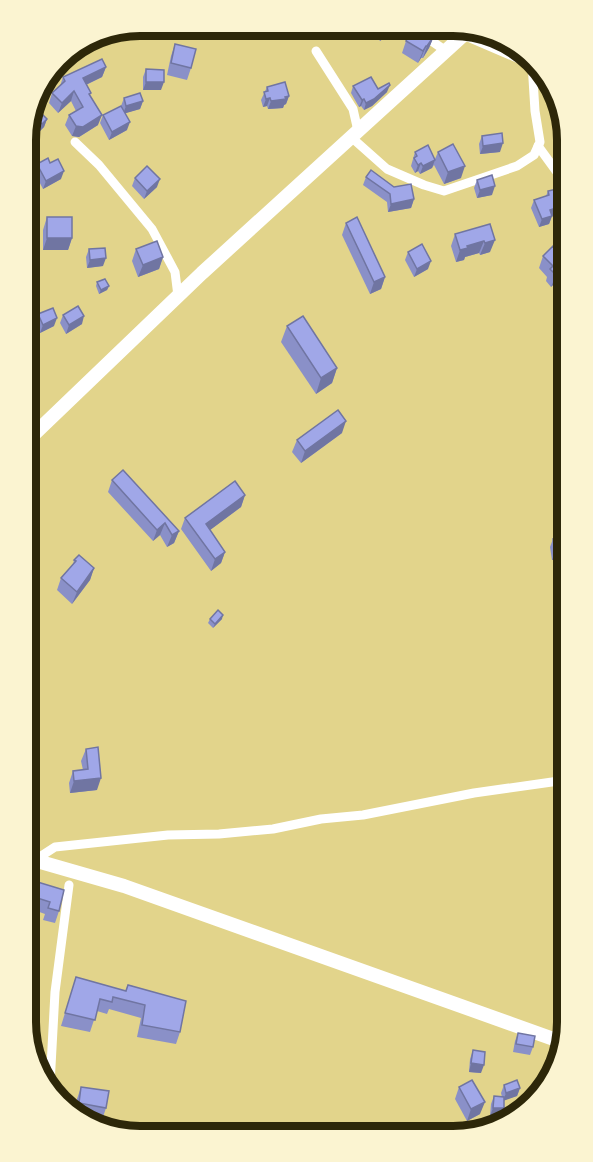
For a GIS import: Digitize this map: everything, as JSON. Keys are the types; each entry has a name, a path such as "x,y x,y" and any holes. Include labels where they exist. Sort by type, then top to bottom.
{"street":[{"path":"421,36 446,51"},
{"path":"36,432 178,296 460,37"},
{"path":"316,51 353,109 355,134 387,169 444,191 517,166 534,155 540,142 535,111 533,74"},
{"path":"75,142 99,165 152,229 175,272 178,296"},
{"path":"538,146 557,172"},
{"path":"36,858 55,847 168,835 219,834 273,829 321,819 363,815 496,789 557,781"},
{"path":"36,861 124,886 555,1040"},
{"path":"51,1074 55,992 69,885"}],"building":[{"path":"409,36 434,36 423,51 406,41"},
{"path":"175,44 196,49 191,68 171,63"},
{"path":"102,59 106,67 83,78 91,93 89,94 102,115 83,127 76,126 69,115 83,107 74,91 62,103 52,93 65,81 63,77"},
{"path":"146,69 164,70 164,82 146,82"},
{"path":"371,77 378,89 389,83 390,85 366,103 353,86"},
{"path":"285,82 289,96 285,97 286,99 271,101 270,98 266,99 264,92 268,91 267,87"},
{"path":"140,93 143,101 126,106 124,98"},
{"path":"121,106 130,122 112,132 103,115"},
{"path":"40,112 47,119 42,124 38,121"},
{"path":"502,133 503,143 483,146 482,136"},
{"path":"453,144 465,166 448,172 438,152"},
{"path":"428,145 435,160 423,166 421,163 418,165 414,158 417,156 415,152"},
{"path":"48,158 50,163 58,159 64,171 46,181 37,164"},
{"path":"147,166 160,179 147,191 135,178"},
{"path":"371,170 394,187 411,184 414,199 391,204 390,194 366,177"},
{"path":"492,175 495,186 480,190 477,180"},
{"path":"557,189 557,208 550,210 552,216 542,219 534,200 549,195 548,191"},
{"path":"47,217 72,217 72,238 47,238"},
{"path":"357,217 385,277 374,282 346,223"},
{"path":"490,224 495,240 485,243 484,241 460,250 455,234"},
{"path":"157,241 163,257 143,265 136,249"},
{"path":"422,244 431,261 417,269 408,252"},
{"path":"553,246 557,250 556,275 550,269 553,266 543,256"},
{"path":"105,248 106,258 90,260 89,249"},
{"path":"105,279 109,286 101,290 97,282"},
{"path":"78,306 84,316 69,325 63,315"},
{"path":"53,308 57,318 43,325 38,314"},
{"path":"303,316 337,368 321,378 287,326"},
{"path":"338,410 346,421 305,451 297,440"},
{"path":"123,470 179,531 172,535 165,523 157,530 112,480"},
{"path":"235,481 245,495 206,524 225,552 215,559 185,518"},
{"path":"553,539 557,539 557,552 555,552"},
{"path":"79,555 94,568 77,592 61,578"},
{"path":"218,610 223,615 215,624 210,619"},
{"path":"98,747 101,778 74,781 73,771 88,769 86,749"},
{"path":"36,882 64,890 59,911 48,908 50,902 36,898"},
{"path":"76,977 126,991 128,985 186,1001 180,1032 142,1025 145,1005 113,997 112,1002 100,999 95,1020 65,1013"},
{"path":"518,1033 535,1036 533,1047 516,1044"},
{"path":"473,1050 485,1052 484,1065 471,1063"},
{"path":"472,1080 485,1102 471,1109 459,1087"},
{"path":"517,1080 520,1088 506,1093 504,1085"},
{"path":"81,1087 109,1091 106,1108 79,1103"},
{"path":"494,1096 504,1097 504,1108 493,1108"}]}
